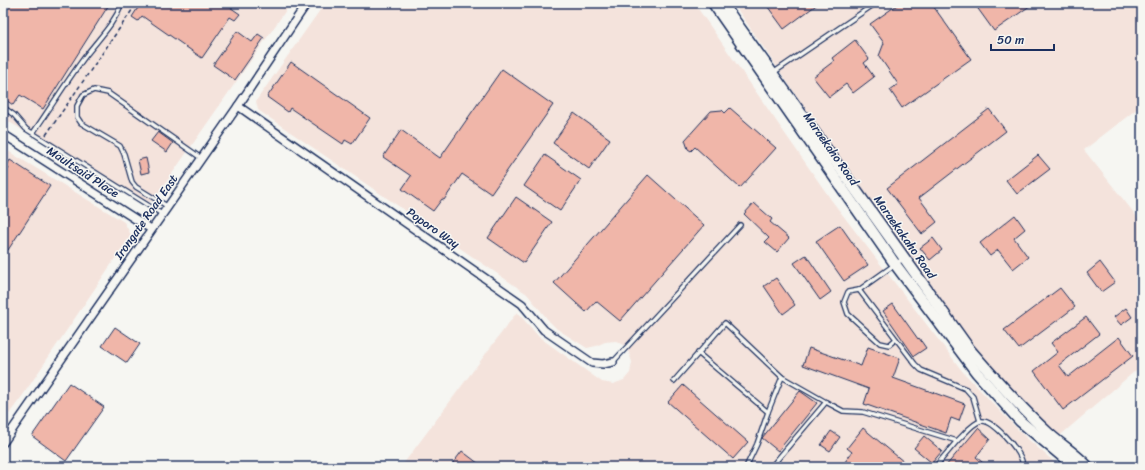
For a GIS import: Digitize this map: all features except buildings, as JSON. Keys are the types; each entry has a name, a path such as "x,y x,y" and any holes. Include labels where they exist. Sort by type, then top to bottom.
{"main road":[{"name":"Maraekaho Road","path":"713,3 769,75 895,264 977,373 1020,421 1075,467"},
{"name":"Maraekakaho Road","path":"722,3 769,75 970,350 1024,410 1059,443 1088,467"}],"street":[{"name":"Irongate Road East","path":"3,443 238,106 307,3"},
{"name":"Poporo Way","path":"238,106 522,304 544,330 592,363 603,364 613,362"},
{"name":"Maultsaid Place","path":"3,134 151,229"}],"lane":[{"path":"33,133 88,54 106,32 119,12 122,3"},
{"path":"769,75 876,3"},
{"path":"167,206 136,187 132,182 124,154 120,146 82,123 77,117 77,106 83,95 94,90 108,93 201,158"},
{"path":"3,107 14,115 26,129 162,214"},
{"path":"613,362 740,225"},
{"path":"896,339 889,345 880,343 848,314 844,302 848,292 859,290 904,258"},
{"path":"859,290 921,370 966,389 973,397 980,421"},
{"path":"674,381 725,323 782,377 826,402 844,411 863,412 958,441"},
{"path":"698,353 768,412"},
{"path":"746,467 757,444 782,377"},
{"path":"771,467 826,402"},
{"path":"935,467 974,424 982,421 991,423 1003,434 1019,454 1022,467"}],"path":[{"path":"42,139 137,3"}],"shaded area":[{"path":"3,3 291,3 153,201 142,204 3,118"},
{"path":"325,3 694,3 832,201 963,372 1022,434 1060,467 401,467 517,312 539,337 602,382 613,384 624,380 630,373 632,362 624,345 616,341 605,342 587,348 557,329 527,294 258,110 256,101"},
{"path":"733,3 1142,3 1142,105 1084,150 1142,223 1142,365 1056,439 977,359"},
{"path":"3,148 124,222 131,235 23,395 3,422"}]}
